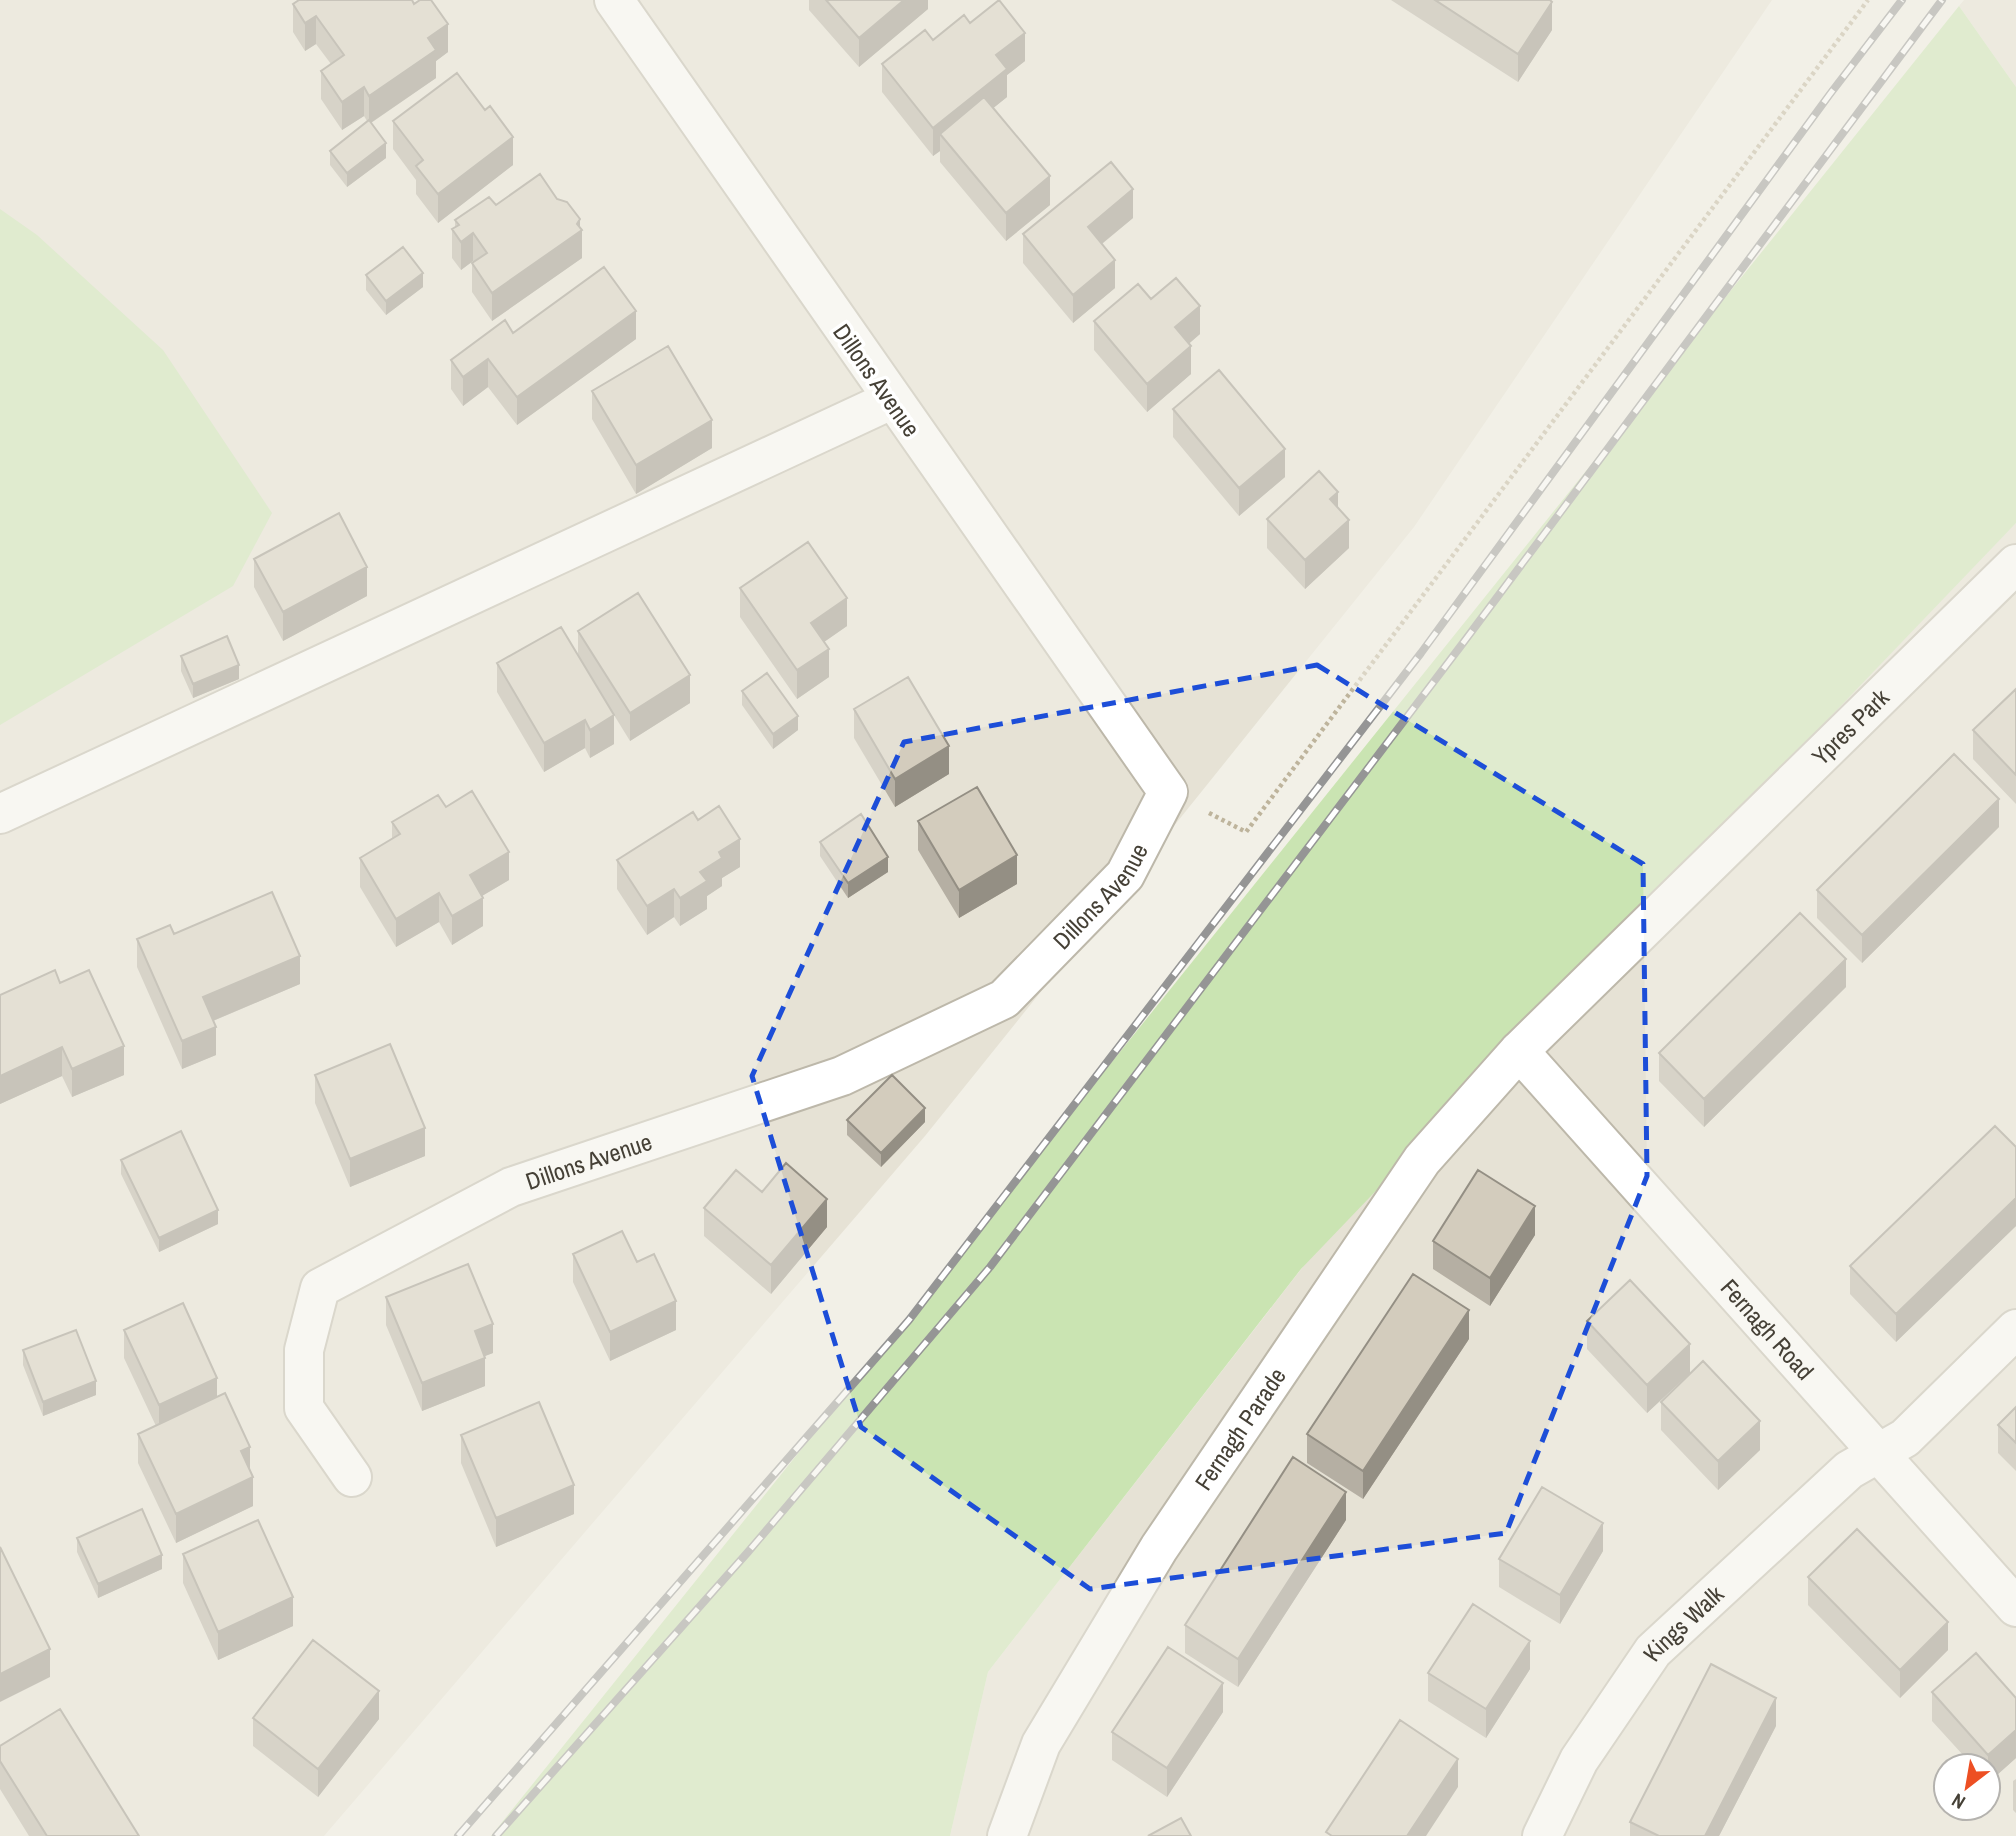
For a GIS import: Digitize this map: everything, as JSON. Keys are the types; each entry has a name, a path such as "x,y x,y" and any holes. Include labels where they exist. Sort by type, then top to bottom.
{"street":[{"name":"Dillons Avenue","path":"352,1477 304,1408 304,1350 320,1288 511,1187 842,1076 1004,999 1125,875 1168,792 891,400 614,0"},
{"path":"0,814 891,400"},
{"name":"Ypres Park","path":"1519,1051 2016,564"},
{"name":"Fernagh Road","path":"1519,1051 1876,1454 2016,1607"},
{"name":"Fernagh Parade","path":"1007,1836 1041,1744 1159,1548 1422,1160 1519,1051"},
{"name":"Kings Walk","path":"1542,1836 1579,1760 1653,1651 1849,1470 1905,1438 2016,1329"}],"path":[{"path":"1168,792 1247,832 1868,0"}],"highlighted area":[{"path":"1317,665 1643,864 1647,1176 1506,1533 1090,1589 861,1427 752,1076 904,742"}],"shaded area":[{"path":"0,0 1772,0 1414,527 925,1136 324,1836 0,1836"},
{"path":"1964,0 2016,0 2016,87 1959,6"},
{"path":"2016,523 2016,1836 950,1836 988,1672 1414,1124"}],"green space":[{"path":"1959,6 2016,87 2016,523 1301,1269 988,1672 950,1836 491,1836"},
{"path":"0,209 37,235 163,350 272,513 233,586 0,725"}],"building":[{"path":"299,0 412,0 414,4 420,0 431,0 448,24 428,38 436,50 369,96 364,87 342,102 321,71 344,55 316,16 305,23 293,4"},
{"path":"826,0 904,0 859,38"},
{"path":"999,0 1025,33 996,55 1007,69 933,128 882,64 925,30 933,40 964,15 970,23"},
{"path":"1435,0 1550,0 1552,2 1518,54"},
{"path":"457,73 485,110 490,106 513,137 438,194 416,166 423,160 393,121"},
{"path":"984,97 1050,176 1006,213 940,134"},
{"path":"369,120 386,143 347,173 330,151"},
{"path":"1111,162 1133,189 1088,227 1115,260 1073,295 1023,234"},
{"path":"540,174 557,199 567,202 580,219 577,224 582,230 492,293 472,263 487,253 473,233 461,242 452,229 459,225 455,220 489,197 496,205"},
{"path":"403,247 423,273 386,301 366,275"},
{"path":"604,267 636,311 517,397 488,359 463,377 451,360 505,320 513,333"},
{"path":"1176,278 1200,306 1175,327 1191,346 1147,384 1094,321 1138,284 1151,299"},
{"path":"668,346 712,420 636,465 592,391"},
{"path":"1219,370 1285,449 1239,488 1173,409"},
{"path":"1319,471 1338,492 1330,499 1349,520 1305,560 1267,519"},
{"path":"339,513 367,567 283,612 254,559"},
{"path":"808,542 847,598 811,623 829,649 797,670 740,588"},
{"path":"638,593 690,675 630,713 578,631"},
{"path":"561,627 614,715 590,730 585,720 544,743 497,663"},
{"path":"227,636 239,665 193,684 181,656"},
{"path":"767,673 798,716 773,734 742,691"},
{"path":"908,677 949,746 895,779 854,709"},
{"path":"2016,689 2016,775 1973,730"},
{"path":"1954,754 1999,799 1862,935 1817,890"},
{"path":"977,787 1017,855 959,890 918,821"},
{"path":"472,791 509,852 470,875 483,898 452,916 439,893 396,919 360,858 400,834 392,822 438,795 446,807"},
{"path":"719,806 740,839 719,852 722,858 700,872 707,881 680,898 674,889 647,906 617,860 693,812 698,820"},
{"path":"861,814 888,857 848,883 820,842"},
{"path":"272,892 300,956 203,997 216,1027 182,1041 137,939 170,925 174,934"},
{"path":"1800,913 1846,959 1704,1099 1659,1053"},
{"path":"55,970 60,983 89,970 124,1046 72,1069 62,1047 0,1076 0,995"},
{"path":"390,1044 425,1128 350,1159 315,1075"},
{"path":"892,1075 925,1108 881,1153 847,1120"},
{"path":"1995,1126 2016,1147 2016,1198 1896,1314 1850,1266"},
{"path":"181,1131 218,1210 159,1238 121,1160"},
{"path":"786,1163 827,1199 771,1265 704,1208 736,1170 762,1192"},
{"path":"1478,1170 1535,1206 1490,1278 1433,1241"},
{"path":"622,1231 637,1262 654,1254 676,1301 610,1332 573,1254"},
{"path":"468,1264 493,1324 475,1331 485,1358 422,1383 386,1297"},
{"path":"1413,1274 1469,1310 1363,1471 1307,1434"},
{"path":"1630,1280 1690,1344 1647,1385 1587,1321"},
{"path":"183,1303 217,1378 159,1405 124,1330"},
{"path":"76,1330 96,1381 43,1402 23,1350"},
{"path":"1703,1361 1760,1421 1718,1461 1661,1402"},
{"path":"225,1393 250,1447 241,1451 253,1477 176,1514 138,1434"},
{"path":"539,1402 574,1485 496,1518 461,1435"},
{"path":"2016,1407 2016,1443 1998,1425"},
{"path":"1293,1457 1346,1492 1238,1659 1185,1625"},
{"path":"1542,1487 1603,1523 1560,1595 1499,1559"},
{"path":"142,1509 162,1555 98,1584 77,1538"},
{"path":"258,1520 293,1597 218,1632 183,1554"},
{"path":"1857,1529 1948,1622 1900,1670 1808,1577"},
{"path":"0,1547 50,1649 0,1674"},
{"path":"1473,1604 1530,1641 1486,1709 1428,1673"},
{"path":"313,1640 379,1691 318,1769 253,1718"},
{"path":"1168,1647 1223,1683 1167,1768 1112,1732"},
{"path":"1976,1653 2016,1698 2016,1730 1991,1752 1985,1752 1932,1692"},
{"path":"1711,1664 1776,1698 1705,1836 1659,1836 1630,1822"},
{"path":"60,1709 139,1836 47,1836 0,1761 0,1746"},
{"path":"1400,1720 1458,1759 1407,1836 1332,1836 1326,1832"},
{"path":"1181,1818 1191,1836 1148,1836"}],"railway":[{"path":"458,1836 909,1320 1421,653 1830,94 1902,0"},
{"path":"496,1836 748,1552 990,1267 1463,643 1942,0"}]}
